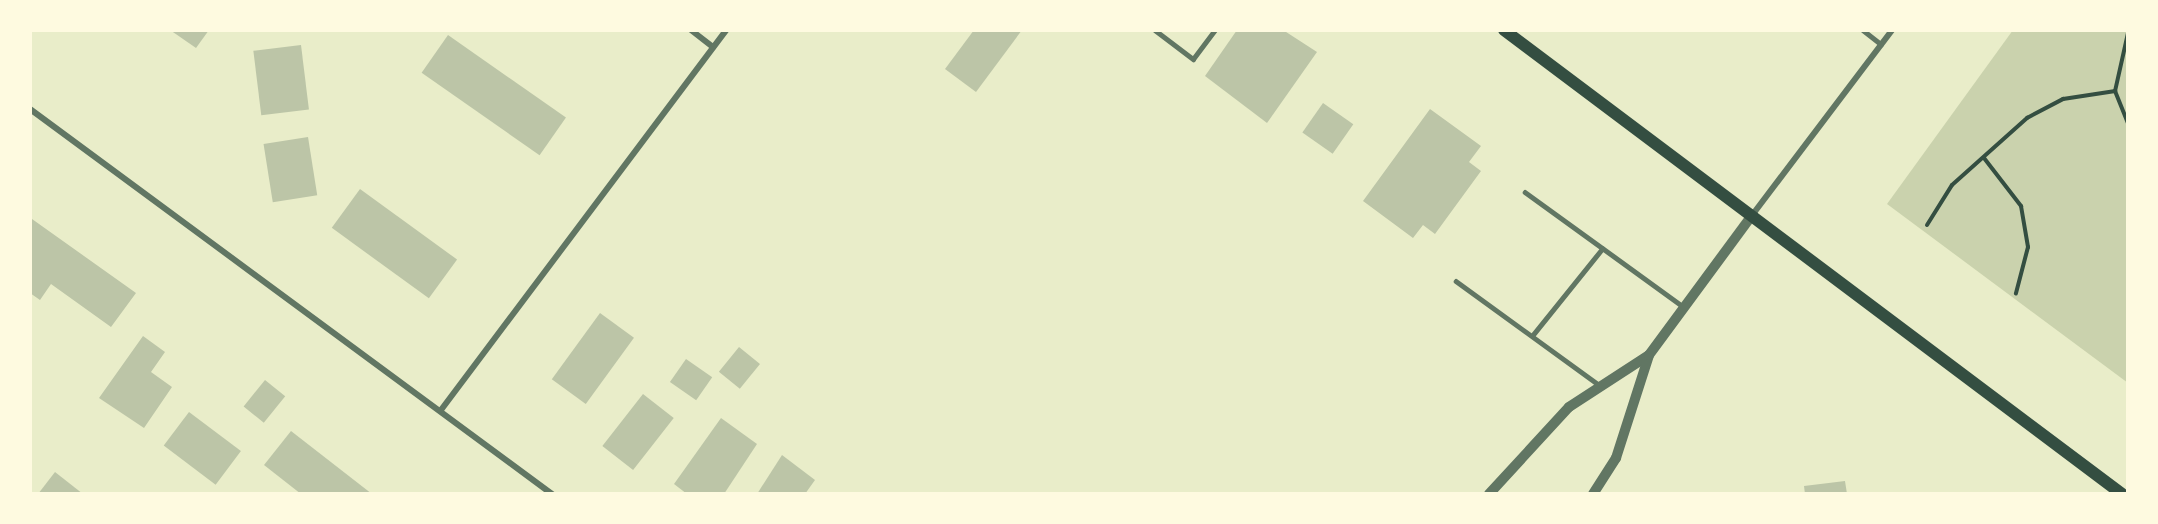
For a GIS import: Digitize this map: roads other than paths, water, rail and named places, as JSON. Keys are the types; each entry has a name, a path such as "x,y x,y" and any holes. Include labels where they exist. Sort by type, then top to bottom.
{"main road":[{"path":"1504,30 1753,214 2122,494"}],"street":[{"path":"691,30 713,47"},
{"path":"441,410 726,30"},
{"path":"1593,494 1616,458 1649,355 1892,30"},
{"path":"30,109 552,494"},
{"path":"1489,494 1569,407 1649,355"}],"lane":[{"path":"1155,30 1193,59 1215,30"},
{"path":"1863,30 1881,44"},
{"path":"1525,192 1684,307"},
{"path":"1532,336 1602,249"},
{"path":"1456,281 1600,386"}]}
